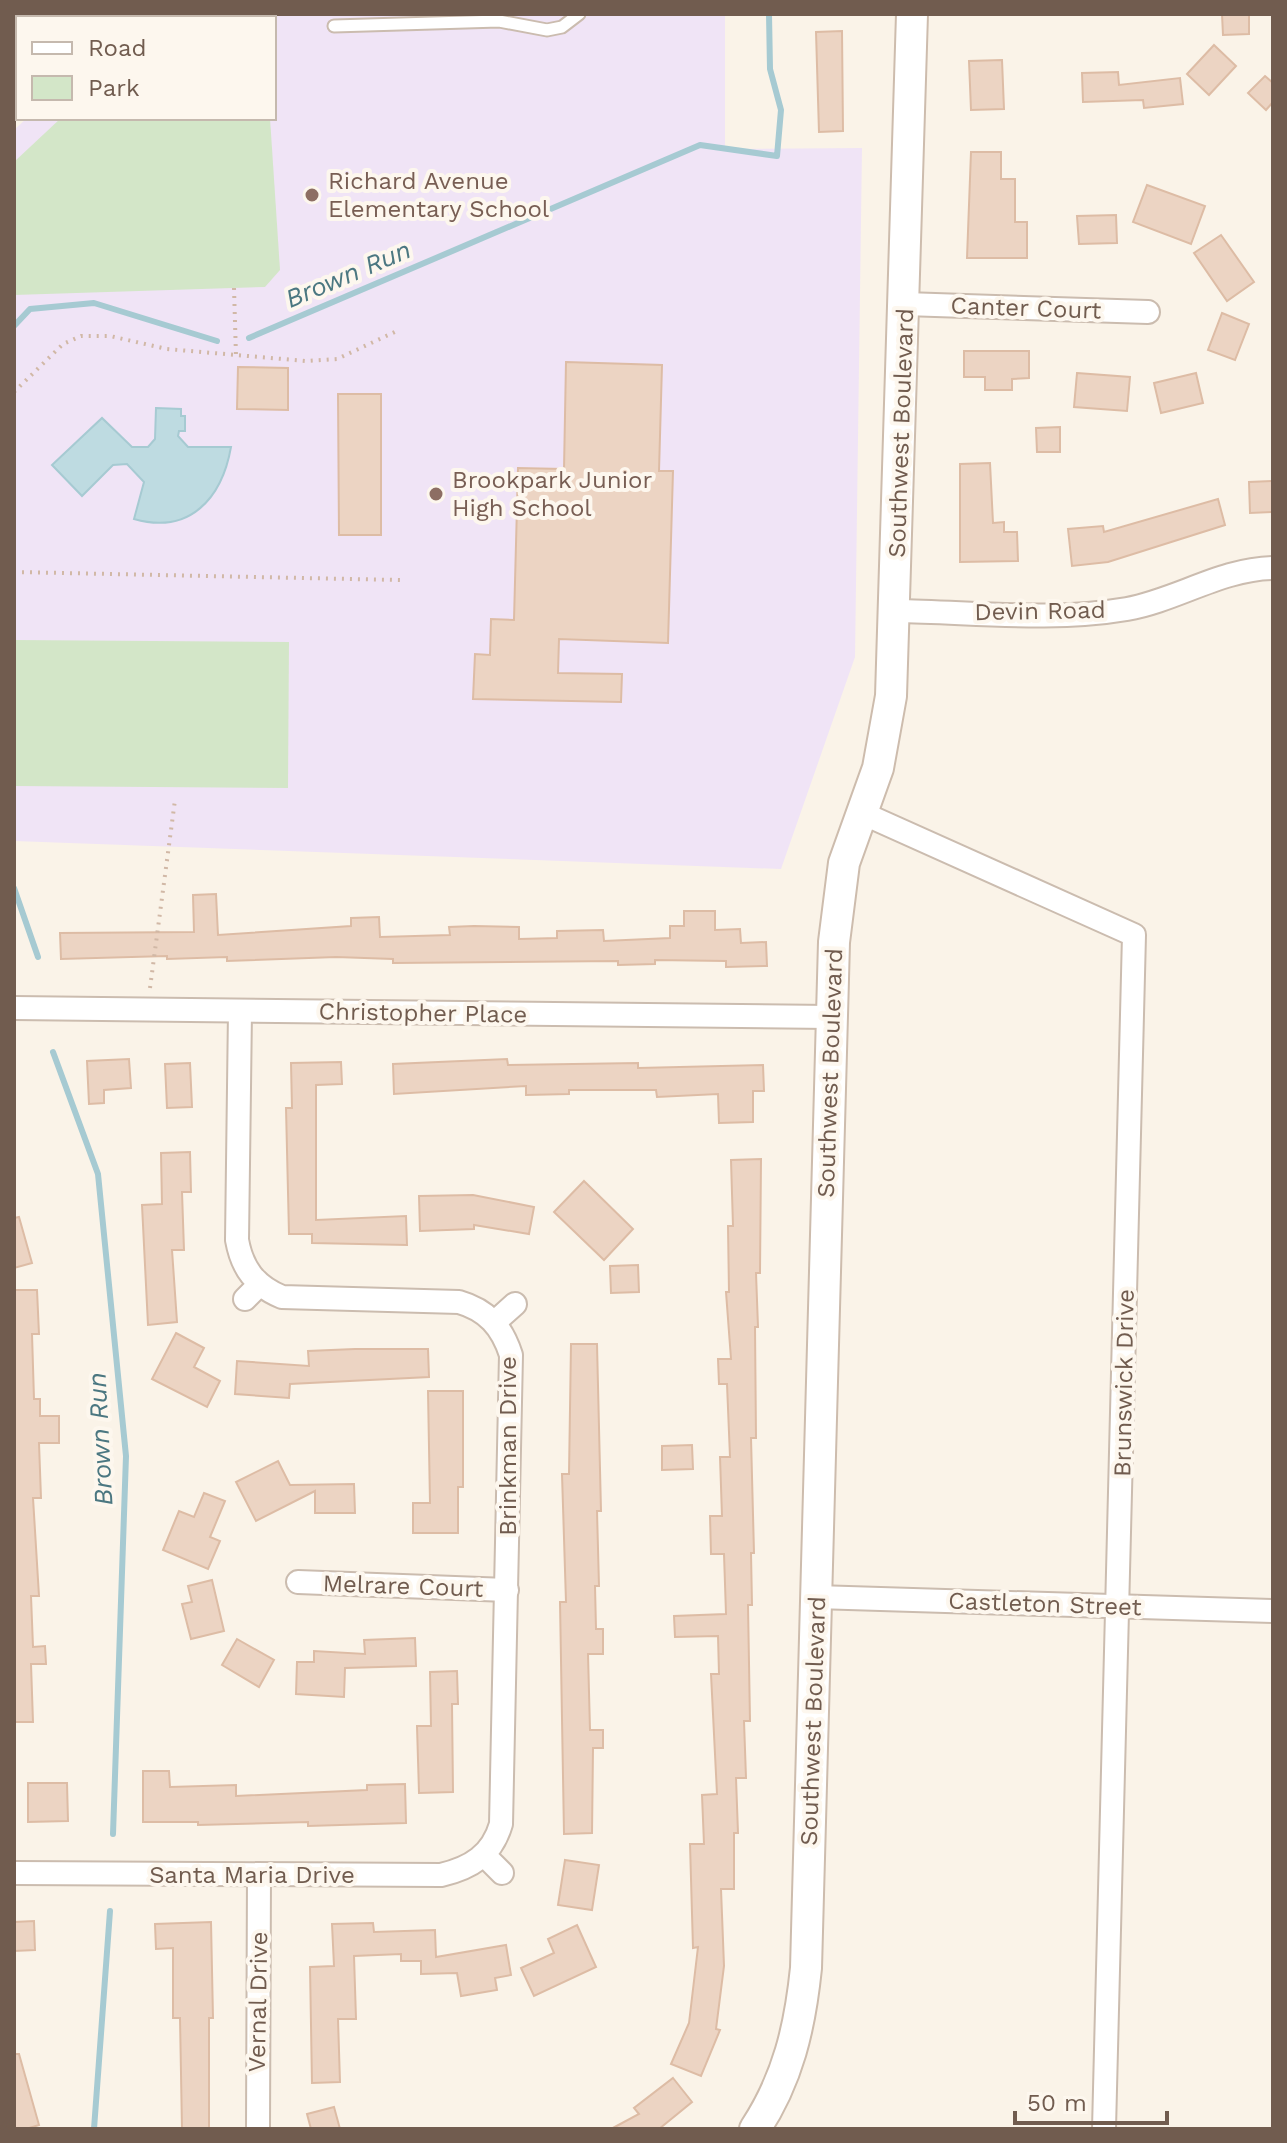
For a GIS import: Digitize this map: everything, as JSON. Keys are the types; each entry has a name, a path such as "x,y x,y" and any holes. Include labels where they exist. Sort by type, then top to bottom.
{"street":[{"name":"Southwest Boulevard","path":"755,2129 785,2073 798,2036 803,1999 837,900 844,863 887,731 896,611 912,14"},
{"name":"Canter Court","path":"905,304 1148,312"},
{"name":"Devin Road","path":"896,611 1092,613 1130,608 1240,571 1273,568"},
{"name":"Brunswick Drive","path":"862,813 1134,935 1104,2129"},
{"name":"Christopher Place","path":"14,1008 831,1017"},
{"name":"Brinkman Drive","path":"240,1011 237,1240 252,1292 294,1298 459,1302 473,1306 495,1322 511,1355 513,1382 502,1811 498,1835 484,1855"},
{"path":"495,1322 515,1304"},
{"name":"Melrare Court","path":"298,1582 507,1590"},
{"name":"Castleton Street","path":"816,1597 1273,1611"},
{"path":"484,1855 502,1873"},
{"name":"Santa Maria Drive","path":"14,1873 441,1875 465,1869 484,1855"},
{"name":"Vernal Drive","path":"258,2129 259,1875"}],"lane":[{"path":"334,26 499,21 547,30 562,27 579,14"}],"path":[{"path":"234,288 236,356"},
{"path":"14,392 52,353 81,336 110,336 167,349 306,361 337,359 399,330"},
{"path":"14,572 400,580"},
{"path":"150,988 175,800"}],"shaded area":[{"name":"Brookpark Junior High School","path":"725,14 725,149 862,148 855,657 781,869 14,841 14,130 25,120 276,120 276,16 84,16"}],"green space":[{"path":"59,120 270,120 280,270 265,287 14,295 14,162"},
{"path":"14,640 289,642 288,788 14,786"}],"water":[{"path":"156,408 181,409 181,416 185,416 185,431 179,431 178,436 188,447 231,447 220,482 200,508 187,517 154,523 134,519 144,482 127,464 113,465 82,496 52,465 102,418 132,447 148,447 155,439"}],"building":[{"path":"1222,14 1249,14 1249,34 1223,35"},
{"path":"842,31 843,131 819,132 816,32"},
{"path":"1214,45 1236,66 1209,95 1187,74"},
{"path":"1002,60 1004,109 971,110 969,61"},
{"path":"1118,72 1119,85 1180,78 1183,104 1144,108 1143,100 1083,102 1082,73"},
{"path":"1265,76 1273,83 1273,102 1266,110 1248,93"},
{"path":"971,152 1001,152 1001,179 1015,179 1015,222 1027,222 1027,258 967,258"},
{"path":"1147,185 1205,206 1191,244 1133,222"},
{"path":"1116,215 1117,243 1079,244 1077,216"},
{"path":"1221,235 1254,282 1227,301 1194,253"},
{"path":"1222,313 1249,324 1235,360 1208,350"},
{"path":"964,351 1029,351 1029,378 1012,379 1012,390 985,390 985,377 964,377"},
{"path":"566,362 662,365 659,471 673,471 668,643 559,639 558,673 622,674 621,702 473,699 475,654 490,655 491,619 514,620 518,468 564,469"},
{"path":"238,367 288,368 288,410 237,409"},
{"path":"1077,373 1130,377 1127,411 1074,407"},
{"path":"1196,373 1203,403 1161,413 1154,383"},
{"path":"338,394 381,394 381,535 339,535"},
{"path":"1060,427 1060,452 1037,452 1036,428"},
{"path":"990,463 993,523 1004,522 1004,532 1017,532 1018,561 960,562 960,464"},
{"path":"1273,481 1273,512 1250,513 1249,482"},
{"path":"1218,499 1225,525 1108,562 1072,566 1068,529 1103,526 1104,532"},
{"path":"216,894 218,935 351,926 351,918 379,917 380,937 450,935 449,927 474,926 519,927 519,939 557,938 557,931 603,930 604,941 670,938 670,926 684,926 684,911 715,911 715,930 740,929 741,943 766,942 767,966 726,967 726,961 655,960 655,964 618,965 618,961 393,963 393,959 336,957 227,961 227,957 167,959 167,956 61,959 60,933 194,932 193,895"},
{"path":"129,1059 131,1088 104,1090 104,1103 89,1104 87,1061"},
{"path":"507,1059 508,1065 638,1063 638,1068 763,1065 764,1091 753,1091 753,1122 719,1123 718,1094 657,1097 656,1090 569,1090 569,1094 526,1095 526,1086 394,1094 393,1064"},
{"path":"341,1062 342,1084 316,1085 316,1220 406,1216 407,1245 312,1243 312,1234 289,1234 286,1108 292,1108 291,1063"},
{"path":"190,1063 192,1107 167,1108 165,1064"},
{"path":"190,1152 191,1192 182,1192 184,1250 172,1250 177,1322 148,1325 142,1205 162,1204 161,1153"},
{"path":"761,1159 760,1273 756,1273 758,1327 755,1327 756,1438 751,1438 754,1553 751,1553 752,1605 748,1605 750,1721 744,1721 746,1778 736,1778 738,1833 734,1833 734,1889 721,1889 724,1966 716,2029 720,2030 701,2076 671,2064 689,2023 698,1947 693,1948 690,1844 704,1844 702,1795 717,1794 711,1674 719,1674 718,1636 675,1637 674,1616 726,1614 724,1554 711,1554 710,1516 722,1516 720,1457 730,1457 727,1384 719,1384 718,1359 731,1359 726,1292 729,1292 728,1226 733,1226 731,1160"},
{"path":"584,1181 633,1229 604,1260 554,1212"},
{"path":"473,1195 534,1207 529,1234 474,1225 474,1229 420,1231 419,1196"},
{"path":"19,1217 32,1263 14,1268 14,1218"},
{"path":"638,1265 639,1292 611,1293 610,1266"},
{"path":"14,1290 37,1290 39,1334 32,1334 34,1399 40,1399 40,1416 59,1416 59,1443 39,1443 41,1498 33,1498 39,1596 31,1596 33,1647 45,1646 46,1664 31,1664 33,1722 14,1722"},
{"path":"176,1333 204,1348 194,1367 220,1381 207,1407 152,1379"},
{"path":"571,1344 597,1344 601,1511 597,1511 599,1586 595,1586 596,1629 603,1629 603,1654 588,1654 590,1730 603,1730 603,1748 593,1748 592,1833 564,1834 560,1602 566,1602 562,1474 569,1474"},
{"path":"428,1349 429,1377 290,1384 289,1398 235,1394 237,1361 309,1366 308,1351"},
{"path":"428,1391 463,1391 463,1487 458,1487 458,1533 413,1533 413,1503 430,1503"},
{"path":"692,1445 693,1469 662,1470 662,1446"},
{"path":"278,1461 290,1485 354,1484 355,1513 315,1513 315,1491 256,1521 236,1482"},
{"path":"204,1493 225,1501 210,1537 220,1541 208,1569 163,1550 179,1511 194,1517"},
{"path":"212,1580 224,1631 191,1639 182,1604 192,1602 188,1586"},
{"path":"415,1638 416,1666 345,1668 344,1697 296,1694 297,1662 314,1662 314,1651 365,1654 364,1640"},
{"path":"237,1639 274,1660 259,1687 222,1665"},
{"path":"457,1671 458,1704 452,1704 453,1792 419,1793 417,1726 431,1726 430,1672"},
{"path":"143,1771 169,1771 170,1787 236,1785 236,1796 367,1790 367,1785 405,1784 406,1823 308,1826 308,1822 198,1825 198,1822 143,1822"},
{"path":"28,1783 67,1783 68,1821 28,1822"},
{"path":"565,1860 599,1865 592,1910 558,1905"},
{"path":"34,1921 35,1950 14,1951 14,1922"},
{"path":"211,1922 213,2018 209,2018 209,2129 182,2129 180,2018 173,2018 173,1948 156,1949 155,1924"},
{"path":"373,1923 374,1932 435,1930 436,1957 506,1945 511,1975 495,1978 497,1990 461,1996 457,1973 421,1974 421,1961 401,1961 401,1954 354,1956 356,2019 338,2019 340,2082 312,2083 310,1967 334,1966 332,1924"},
{"path":"577,1925 596,1967 534,1996 521,1968 554,1953 548,1939"},
{"path":"14,2054 19,2054 39,2125 26,2129 14,2129"},
{"path":"673,2078 692,2102 659,2129 611,2129 639,2114 634,2108"},
{"path":"334,2107 340,2129 311,2129 307,2114"}],"waterway":[{"name":"Brown Run","path":"249,338 700,145 777,156 781,110 770,69 769,14"},
{"name":"Brown Run","path":"14,326 30,309 94,303 217,341"},
{"name":"Brown Run","path":"14,888 38,957"},
{"name":"Brown Run","path":"53,1052 98,1174 126,1456 113,1834"},
{"name":"Brown Run","path":"94,2129 110,1911"}],"place":[{"name":"Richard Avenue Elementary School","path":"312,195"},
{"name":"Brookpark Junior High School","path":"436,494"}]}
